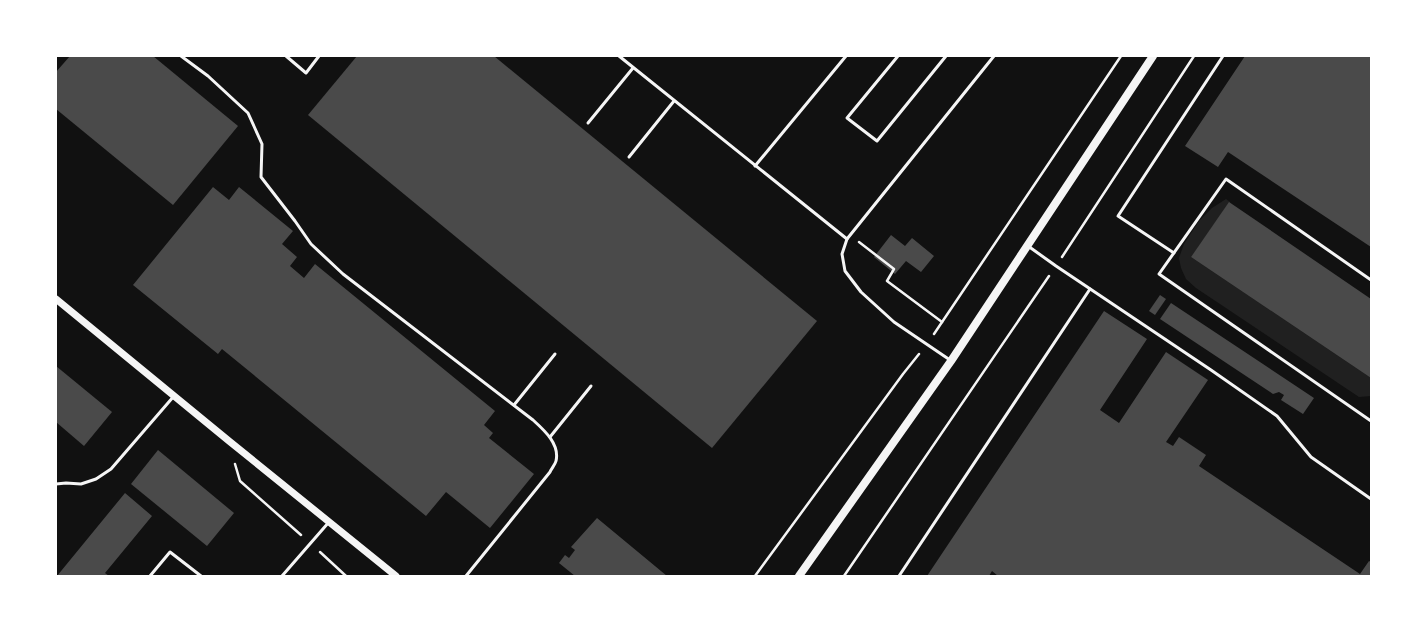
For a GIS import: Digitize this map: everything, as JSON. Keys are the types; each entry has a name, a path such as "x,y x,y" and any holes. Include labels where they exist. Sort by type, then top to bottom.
{"main road":[{"path":"799,576 951,361 1153,56"}],"street":[{"path":"56,299 396,576"}],"lane":[{"path":"181,56 208,76 248,113 262,144 261,177 311,244 343,274 534,420 550,437 556,450 556,461 550,472 466,576"},
{"path":"286,56 306,73 319,56"},
{"path":"619,56 847,239"},
{"path":"755,166 846,56"},
{"path":"898,56 847,118 877,141 946,56"},
{"path":"951,361 894,322 861,292 845,271 842,254 847,239 850,235 994,56"},
{"path":"1174,253 1118,216 1223,56"},
{"path":"588,124 633,68"},
{"path":"629,157 674,101"},
{"path":"1371,280 1226,179 1159,274 1371,421"},
{"path":"1027,245 1277,416 1311,457 1371,499"},
{"path":"899,576 1090,289"},
{"path":"514,405 555,354"},
{"path":"550,437 591,386"},
{"path":"56,484 81,484 96,479 111,469 174,396"},
{"path":"282,576 329,522"},
{"path":"150,576 170,552 201,576"}],"path":[{"path":"755,576 942,322 1121,56"},
{"path":"844,576 1056,266 1194,56"},
{"path":"850,235 894,269 888,281 942,322"},
{"path":"229,441 240,481 346,576"}],"shaded area":[{"path":"1226,199 1230,202 1191,257 1371,378 1371,396 1359,397 1196,288 1186,279 1181,268 1179,258 1184,244 1199,221 1212,208"}],"building":[{"path":"70,56 153,56 238,126 173,205 56,109 56,72"},
{"path":"357,56 494,56 817,321 712,448 308,115"},
{"path":"1245,56 1371,56 1371,247 1228,152 1218,167 1185,146"},
{"path":"213,187 229,200 239,187 293,231 282,244 297,257 290,266 304,278 315,264 495,411 484,425 493,433 489,438 534,474 490,528 446,492 426,516 222,349 218,354 133,285"},
{"path":"1229,202 1371,299 1371,378 1191,257"},
{"path":"891,235 905,246 912,238 934,256 921,272 906,261 895,274 874,257"},
{"path":"1160,295 1166,299 1155,315 1149,311"},
{"path":"1171,303 1314,398 1303,414 1281,400 1284,395 1279,392 1273,394 1160,319"},
{"path":"1104,311 1147,339 1100,410 1119,423 1166,352 1208,380 1166,442 1173,446 1179,437 1206,455 1199,466 1360,574 1369,561 1371,562 1371,576 998,576 992,571 989,576 927,576"},
{"path":"56,366 112,412 84,446 56,422"},
{"path":"158,450 234,513 207,546 131,484"},
{"path":"125,493 152,516 105,573 109,576 57,576"},
{"path":"597,518 667,576 575,576 559,563 565,555 569,558 575,550 571,547"}]}
